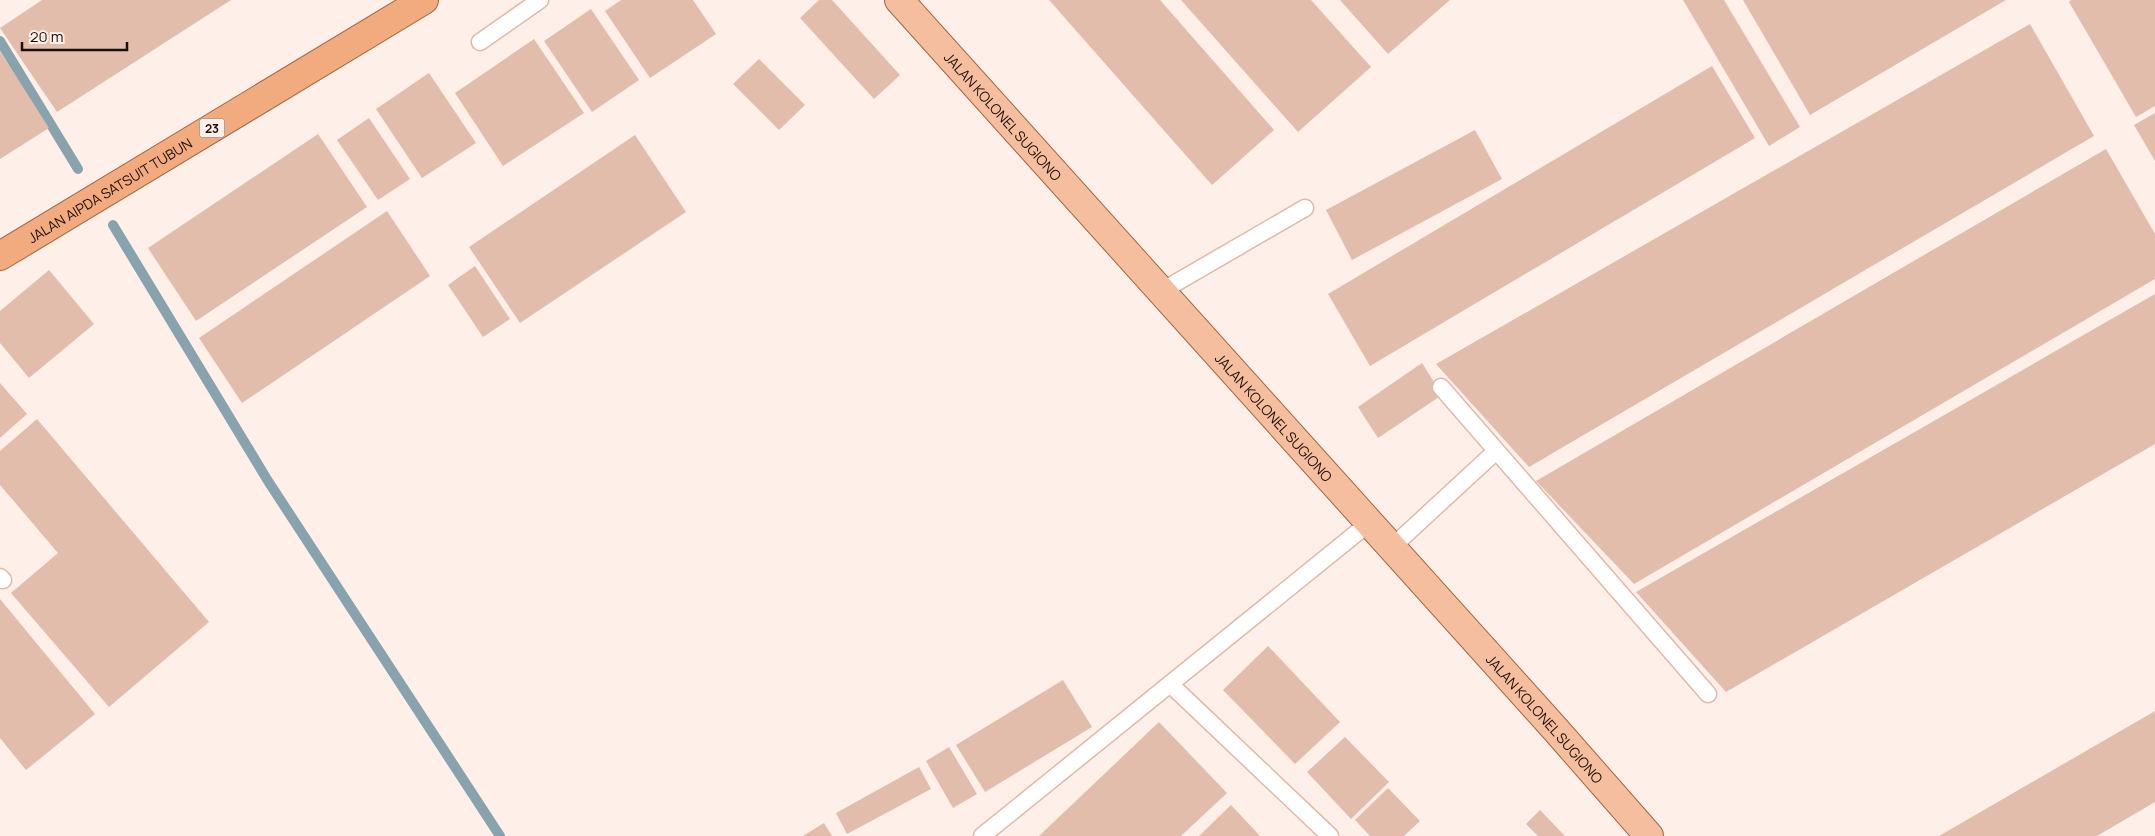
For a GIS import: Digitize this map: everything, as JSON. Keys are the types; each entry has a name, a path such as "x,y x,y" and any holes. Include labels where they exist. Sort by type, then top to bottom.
{"highway":[{"name":"JALAN AIPDA SATSUIT TUBUN","path":"0,256 424,0"}],"main road":[{"name":"JALAN KOLONEL SUGIONO","path":"899,0 1649,836"}],"lane":[{"path":"480,42 540,0"},
{"path":"1160,292 1305,208"},
{"path":"1441,387 1495,452 1708,694"},
{"path":"1391,548 1495,452"},
{"path":"982,836 1369,523"},
{"path":"1170,684 1330,836"}],"building":[{"path":"42,0 231,0 57,112 0,28"},
{"path":"621,0 693,0 716,34 650,78 605,11"},
{"path":"819,0 832,0 900,75 874,99 800,18"},
{"path":"1049,0 1160,0 1274,130 1212,185"},
{"path":"1181,0 1311,0 1371,67 1298,132"},
{"path":"1340,0 1450,0 1388,54"},
{"path":"1683,0 1724,0 1800,127 1769,146"},
{"path":"1743,0 2006,0 1810,115"},
{"path":"2071,0 2155,0 2155,106 2136,117 2069,2"},
{"path":"591,9 639,80 592,112 544,41"},
{"path":"2030,24 2094,136 1529,467 1436,364"},
{"path":"534,39 584,113 503,166 455,93"},
{"path":"0,51 49,128 0,159"},
{"path":"759,59 805,105 779,130 733,84"},
{"path":"1712,66 1755,138 1370,366 1328,294"},
{"path":"429,73 476,143 422,178 376,109"},
{"path":"2155,113 2155,161 2134,125"},
{"path":"369,118 410,179 378,200 337,140"},
{"path":"1475,130 1502,179 1352,260 1326,210"},
{"path":"318,134 367,207 196,321 148,248"},
{"path":"635,135 686,212 520,323 469,247"},
{"path":"2106,149 2155,234 2155,279 1634,584 1536,481"},
{"path":"387,211 430,276 242,403 199,338"},
{"path":"475,266 510,319 483,337 448,285"},
{"path":"49,270 94,324 29,378 0,343 0,311"},
{"path":"2155,294 2155,444 1726,692 1636,592"},
{"path":"1422,363 1442,395 1378,438 1358,407"},
{"path":"0,383 27,414 0,438"},
{"path":"37,419 209,622 109,707 11,593 58,553 0,485 0,451"},
{"path":"0,599 95,714 26,770 0,738"},
{"path":"1268,646 1340,722 1295,764 1223,690"},
{"path":"1063,680 1092,727 985,792 956,745"},
{"path":"2155,711 2155,802 2097,836 1939,836"},
{"path":"1159,722 1227,793 1181,836 1039,836"},
{"path":"1345,737 1389,782 1351,819 1307,772"},
{"path":"949,747 977,794 953,808 926,761"},
{"path":"919,767 931,789 847,834 836,813"},
{"path":"1388,788 1420,821 1404,836 1370,836 1355,820"},
{"path":"1231,805 1260,836 1199,836"},
{"path":"1540,810 1565,836 1538,836 1526,824"},
{"path":"824,823 832,836 803,836"}],"waterway":[{"path":"0,41 78,169"},
{"path":"113,225 268,481 500,836"}]}
